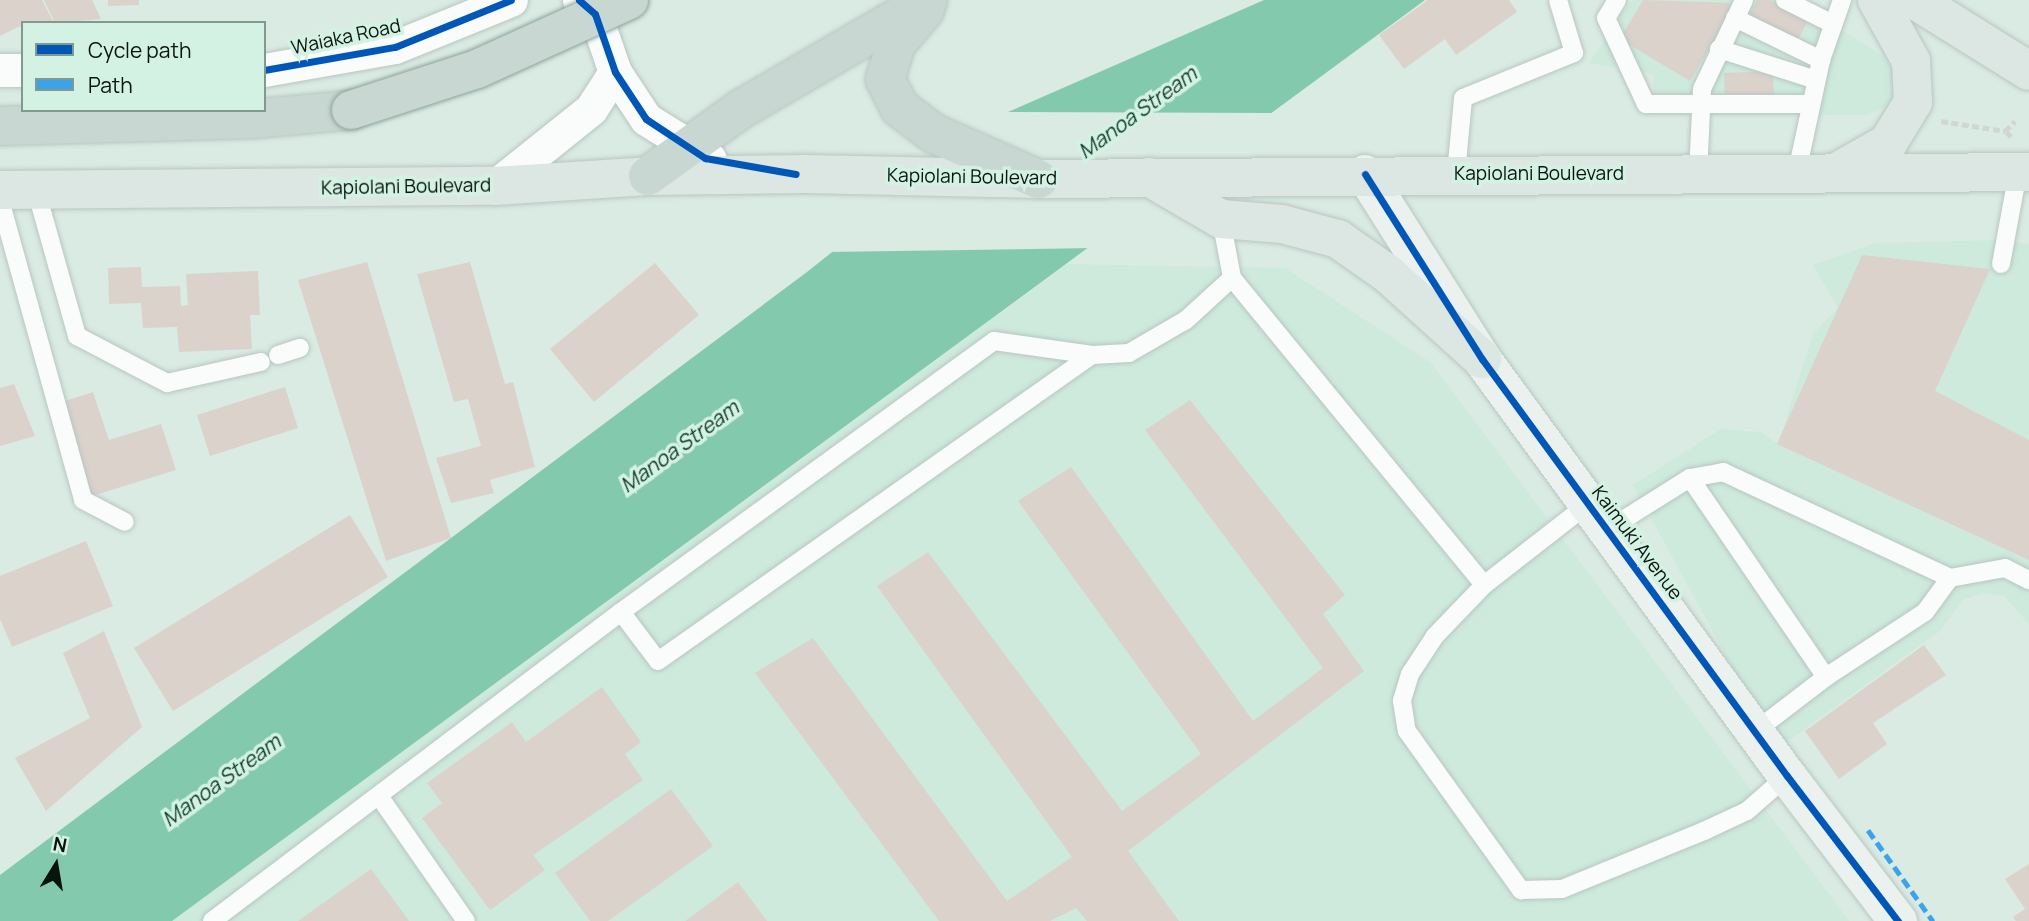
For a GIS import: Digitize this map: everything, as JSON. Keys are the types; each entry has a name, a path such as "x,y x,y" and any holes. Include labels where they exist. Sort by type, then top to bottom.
{"highway":[{"path":"0,126 251,119 351,110 477,69 629,0"},
{"path":"648,176 741,109 928,0"},
{"path":"934,0 895,44 885,79 900,108 933,133 1038,179"}],"main road":[{"path":"1833,174 1888,143 1913,102 1911,61 1877,0"},
{"path":"1915,0 2029,71"},
{"name":"Kapiolani Boulevard","path":"18,190 495,186 648,176 796,174 1160,183 1208,176 1365,174 1796,176 2019,160"},
{"path":"1160,183 1222,219 1282,224 1338,239 1388,274 1482,359"}],"street":[{"name":"Waiaka Road","path":"266,70 395,47 511,0"},
{"path":"579,0 595,14 615,72 646,118 705,158 796,174"},
{"path":"0,70 21,70"},
{"path":"495,186 591,109 615,72"},
{"name":"Kaimuki Avenue","path":"1365,174 1482,359 1757,730 1787,776 1898,921"}],"lane":[{"path":"1456,174 1463,98 1574,53 1559,0"},
{"path":"1617,0 1606,18 1646,104 1811,104"},
{"path":"1698,174 1699,106 1702,89 1744,0"},
{"path":"1785,0 1833,24"},
{"path":"1796,176 1821,60 1842,0"},
{"path":"1735,18 1821,60"},
{"path":"1719,49 1816,80"},
{"path":"2001,264 2019,160"},
{"path":"18,190 77,336 167,383 300,348"},
{"path":"0,200 83,499 125,522"},
{"path":"1222,219 1232,278 1484,585"},
{"path":"212,921 621,612 994,341 1092,355 1129,353 1186,320 1232,278"},
{"path":"621,612 658,661 1092,355"},
{"path":"1787,776 1747,811 1704,831 1562,889 1521,890 1407,731 1402,702 1410,674 1436,636 1484,585 1597,517 1690,478 1723,472 1950,578 2005,568 2029,580"},
{"path":"1690,478 1826,677"},
{"path":"1757,730 1826,677 1925,612 1950,578"},
{"path":"379,796 466,921"}],"path":[{"path":"1937,120 2005,131"},
{"path":"2005,131 2015,121"},
{"path":"2005,131 2019,160"}],"shaded area":[{"path":"1632,0 1794,0 1883,56 1896,74 1893,98 1885,107 1866,115 1655,115 1653,74 1589,63"},
{"path":"2001,240 2029,244 2029,624 2004,596 1983,593 1963,600 1940,631 1777,749 1633,485 1721,429 1761,432 1778,444 1813,334 1838,308 1813,265 1876,243"},
{"path":"1067,264 1285,268 1430,362 1849,921 172,921"}],"water":[{"name":"Manoa Stream","path":"1264,0 1425,0 172,921 0,921 0,875 807,272 1008,112"}],"pier":[{"path":"1003,112 1276,113 1094,248 827,252"}],"building":[{"path":"0,0 42,0 53,21 21,21 21,28 0,36"},
{"path":"44,0 92,0 101,19 78,21 54,21"},
{"path":"108,0 139,0 139,5 108,6"},
{"path":"1428,0 1509,0 1517,12 1456,55 1445,39 1404,69 1379,35"},
{"path":"1643,0 1736,3 1690,81 1620,39"},
{"path":"1757,0 1770,0 1808,21 1796,43 1749,16"},
{"path":"1773,71 1774,99 1725,101 1724,73"},
{"path":"1862,255 1990,269 1935,391 2029,440 2029,560 1777,444"},
{"path":"367,262 451,538 386,561 298,280"},
{"path":"470,262 505,384 513,382 535,467 490,480 494,493 451,503 436,458 481,446 468,399 454,402 417,274"},
{"path":"655,263 699,315 594,402 550,349"},
{"path":"141,267 142,287 180,286 181,306 188,305 186,274 258,271 260,315 250,315 252,349 179,352 177,327 143,328 141,303 109,304 108,268"},
{"path":"14,384 35,436 0,446 0,388"},
{"path":"285,387 298,428 210,456 197,415"},
{"path":"93,392 109,440 161,424 176,470 89,497 59,403"},
{"path":"1190,400 1345,595 1323,614 1364,671 1128,851 1179,921 1087,921 1076,908 1050,921 939,921 755,673 813,638 1007,901 1072,857 877,586 928,552 1122,811 1201,754 1018,501 1071,467 1253,721 1323,668 1145,430"},
{"path":"350,515 388,577 173,711 134,648"},
{"path":"86,541 113,606 12,647 0,619 0,576"},
{"path":"104,631 142,727 46,811 15,758 90,718 63,653"},
{"path":"1924,645 1946,675 1873,723 1887,744 1839,779 1805,731"},
{"path":"602,687 641,742 625,754 643,780 533,855 545,870 490,910 422,818 442,803 427,783 512,722 526,742"},
{"path":"671,789 713,846 608,921 590,921 555,873"},
{"path":"2029,864 2029,921 2016,921 2013,917 2025,909 2005,879"},
{"path":"371,869 409,921 298,921"},
{"path":"738,882 767,921 685,921"}],"marked path":[{"path":"1868,830 1933,921"}],"cycle path":[{"path":"266,70 395,47 511,0"},
{"path":"579,0 595,14 615,72 646,119 705,158 796,174"},
{"path":"1365,174 1482,359 1787,776 1898,921"}]}
